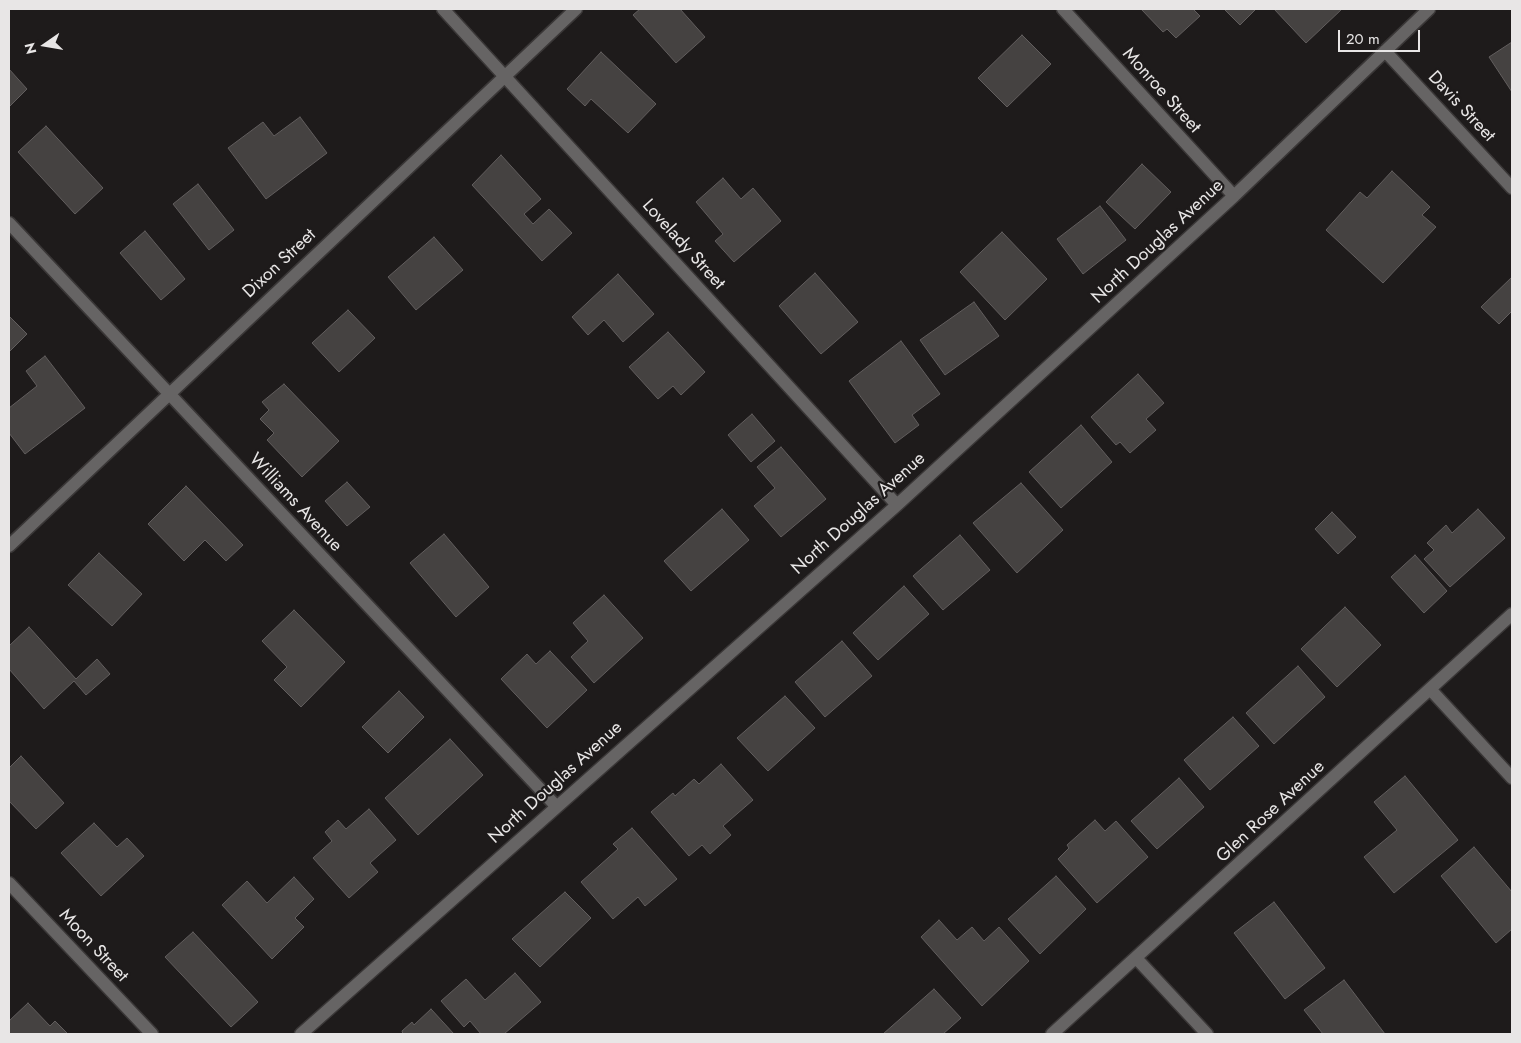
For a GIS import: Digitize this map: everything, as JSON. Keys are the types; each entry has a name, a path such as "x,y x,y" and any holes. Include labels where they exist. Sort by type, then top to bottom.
{"street":[{"name":"Lovelady Street","path":"443,9 897,505"},
{"name":"Dixon Street","path":"9,546 576,9"},
{"name":"Monroe Street","path":"1063,9 1234,196"},
{"name":"North Douglas Avenue","path":"301,1034 897,505 1234,196 1429,9"},
{"name":"Davis Street","path":"1385,51 1512,188"},
{"name":"Williams Avenue","path":"9,223 556,806"},
{"name":"Glen Rose Avenue","path":"1052,1034 1137,959 1512,614"},
{"path":"1430,689 1512,778"},
{"name":"Moon Street","path":"9,883 152,1034"},
{"path":"1137,959 1207,1034"}],"building":[{"path":"640,9 680,9 705,37 676,63 633,15"},
{"path":"1141,9 1193,9 1200,16 1176,38 1167,29 1163,32"},
{"path":"1224,9 1256,9 1240,25"},
{"path":"1274,9 1342,9 1306,43"},
{"path":"1022,35 1051,64 1007,107 978,78"},
{"path":"1512,42 1512,92 1489,57"},
{"path":"601,52 656,104 628,133 591,99 585,106 567,89"},
{"path":"9,69 27,89 9,107"},
{"path":"300,117 327,153 266,199 228,148 263,122 274,136"},
{"path":"46,126 103,188 75,214 18,152"},
{"path":"501,155 541,199 524,214 533,224 549,209 572,233 542,261 472,185"},
{"path":"1142,164 1171,192 1135,229 1106,202"},
{"path":"1392,171 1430,207 1422,215 1436,227 1383,283 1326,230 1360,192 1367,198"},
{"path":"723,178 741,199 753,188 781,221 734,262 715,241 723,234 696,202"},
{"path":"198,184 234,230 209,250 173,204"},
{"path":"1100,206 1126,240 1083,274 1057,239"},
{"path":"145,231 185,279 161,300 120,253"},
{"path":"1002,232 1047,279 1005,320 960,272"},
{"path":"434,237 463,270 416,310 388,277"},
{"path":"815,273 858,322 821,354 779,306"},
{"path":"618,274 654,314 623,342 604,320 588,335 572,317"},
{"path":"1512,277 1512,311 1499,324 1481,307"},
{"path":"974,302 999,336 945,375 920,340"},
{"path":"348,310 375,338 339,372 312,343"},
{"path":"9,316 27,334 9,352"},
{"path":"668,332 705,372 681,395 673,386 658,399 629,367"},
{"path":"901,341 940,394 912,415 919,425 895,443 849,381"},
{"path":"45,356 85,408 25,454 9,433 9,408 37,386 26,371"},
{"path":"1138,374 1164,403 1146,419 1156,430 1130,453 1120,442 1116,445 1091,417"},
{"path":"284,384 339,441 302,477 267,440 274,433 260,419 269,410 262,402"},
{"path":"752,414 775,441 751,462 728,435"},
{"path":"1081,425 1112,462 1061,508 1029,472"},
{"path":"781,447 826,499 781,537 754,506 775,488 757,467"},
{"path":"347,482 370,507 347,526 325,501"},
{"path":"1021,483 1063,530 1017,573 973,523"},
{"path":"186,486 243,545 226,561 205,540 184,561 148,524"},
{"path":"722,509 749,540 691,591 664,561"},
{"path":"1478,509 1505,538 1450,587 1424,559 1434,550 1427,543 1446,525 1452,533"},
{"path":"1332,512 1356,537 1338,554 1315,529"},
{"path":"444,534 489,587 456,617 410,563"},
{"path":"960,535 990,570 943,610 913,576"},
{"path":"99,553 142,594 112,626 68,585"},
{"path":"1415,555 1447,591 1424,613 1391,577"},
{"path":"904,586 929,614 878,660 853,633"},
{"path":"604,595 643,638 594,683 571,657 588,641 573,623"},
{"path":"1345,607 1381,645 1337,687 1301,649"},
{"path":"294,610 345,662 301,707 274,680 287,667 262,641"},
{"path":"29,627 76,679 97,659 110,674 86,695 74,681 44,709 9,669 9,646"},
{"path":"842,641 872,676 825,717 795,682"},
{"path":"550,651 587,690 547,728 501,679 527,654 536,664"},
{"path":"1298,666 1325,697 1274,744 1246,713"},
{"path":"399,691 424,717 388,753 362,727"},
{"path":"785,696 815,728 768,771 737,738"},
{"path":"1233,717 1259,746 1210,790 1184,760"},
{"path":"450,739 483,775 418,835 385,798"},
{"path":"21,756 64,803 36,829 9,801 9,768"},
{"path":"721,764 753,800 723,826 731,835 710,854 702,845 689,856 651,812 673,793 675,796 694,779 699,784"},
{"path":"1405,776 1458,840 1394,893 1364,857 1397,830 1374,802"},
{"path":"1179,778 1204,807 1157,849 1131,821"},
{"path":"369,809 396,840 370,863 378,872 349,898 313,858 332,841 325,832 338,820 346,829"},
{"path":"1095,820 1105,831 1116,821 1148,857 1097,903 1058,859 1069,848 1067,845"},
{"path":"94,823 117,847 127,838 144,856 101,896 61,853"},
{"path":"632,828 677,879 645,906 638,897 613,919 581,882 618,849 613,844"},
{"path":"1474,847 1512,892 1512,929 1496,943 1441,876"},
{"path":"1056,876 1086,909 1040,954 1008,919"},
{"path":"294,877 314,899 295,918 304,927 272,959 222,905 247,881 267,903"},
{"path":"565,892 591,918 540,967 512,939"},
{"path":"1274,902 1325,968 1285,999 1234,933"},
{"path":"939,920 957,940 972,927 984,941 999,927 1029,961 982,1006 921,937"},
{"path":"193,932 258,1002 231,1027 165,957"},
{"path":"515,973 541,1002 504,1034 481,1034 470,1021 464,1027 441,1001 466,979 485,1000"},
{"path":"1344,980 1385,1034 1323,1034 1304,1010"},
{"path":"934,989 961,1018 943,1034 883,1034"},
{"path":"28,1003 50,1026 55,1021 68,1034 9,1034 9,1021"},
{"path":"431,1009 454,1034 403,1034 402,1031 412,1022 414,1025"}]}
